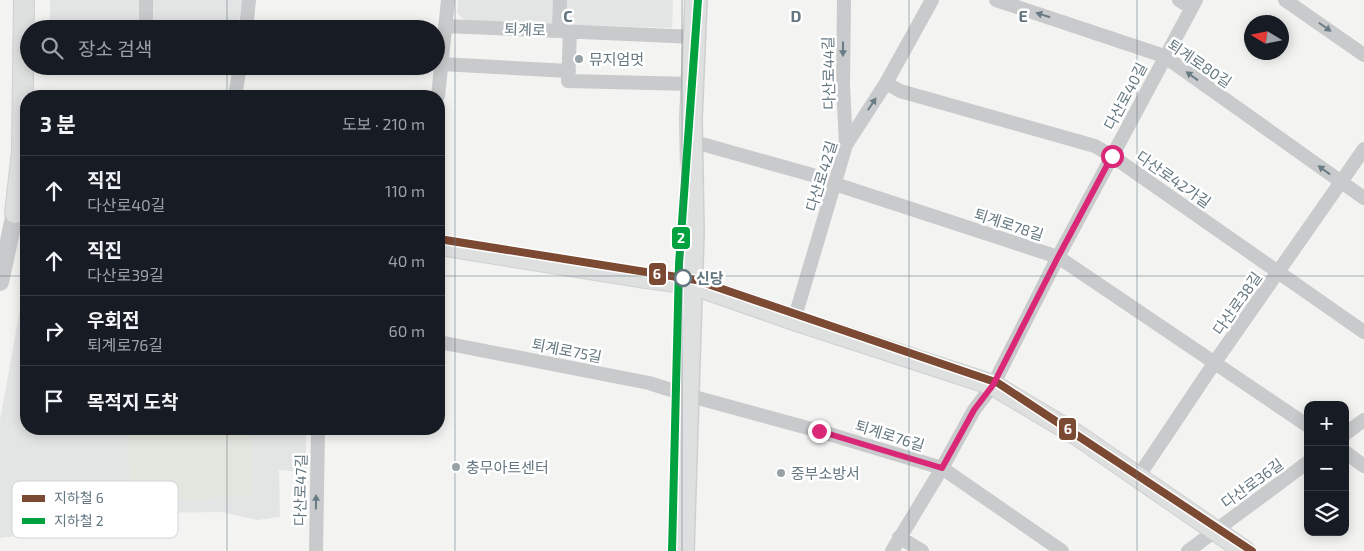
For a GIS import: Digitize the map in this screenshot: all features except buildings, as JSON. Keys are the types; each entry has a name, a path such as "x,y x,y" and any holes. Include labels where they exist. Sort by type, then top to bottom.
{"main road":[{"path":"24,0 25,20"},
{"path":"683,551 693,232 691,141 696,0"},
{"path":"24,90 25,75"},
{"path":"14,212 20,166"},
{"path":"445,246 691,284 993,385 1077,435 1245,551"}],"street":[{"path":"146,0 146,20"},
{"path":"247,20 249,0"},
{"path":"445,26 448,0"},
{"path":"560,0 569,76"},
{"name":"다산로44길","path":"844,0 843,85 846,145"},
{"name":"다산로42길","path":"794,320 846,145 886,83 932,0"},
{"name":"퇴계로80길","path":"996,0 1164,56 1364,198"},
{"name":"다산로40길","path":"892,551 974,410 993,385 1058,257 1193,4 1179,0"},
{"path":"1285,0 1364,55"},
{"name":"퇴계로","path":"445,26 695,37"},
{"path":"445,64 569,76 692,84"},
{"path":"235,75 236,90"},
{"path":"439,90 440,75"},
{"name":"다산로42가길","path":"886,83 900,91 1095,146 1364,332"},
{"name":"퇴계로78길","path":"691,141 816,176 835,184 1058,257 1304,423"},
{"name":"다산로38길","path":"1138,476 1364,149"},
{"path":"0,282 14,212"},
{"name":"퇴계로75길","path":"445,343 648,383 687,395"},
{"name":"퇴계로76길","path":"687,395 819,431 942,468 1062,551"},
{"path":"1349,431 1364,420"},
{"name":"다산로47길","path":"316,551 318,435"},
{"path":"1349,455 1364,466"},
{"name":"다산로36길","path":"1188,551 1304,465"},
{"path":"899,538 922,551"}],"shaded area":[{"path":"50,0 242,0 239,20 50,20"},
{"path":"458,0 673,0 672,28 465,21 457,12"},
{"path":"20,309 20,435 306,435 306,472 279,470 280,517 257,520 222,512 178,513 178,481 12,481 12,536 0,538 0,420"},
{"path":"129,435 253,435 252,496 178,500 178,481 130,481"}],"metro line":[{"name":"2","path":"672,551 679,264 698,0"},
{"name":"6","path":"445,240 696,280 998,383 1252,551"}],"place":[{"name":"뮤지엄멋","path":"579,59"},
{"name":"신당","path":"683,278"},
{"name":"충무아트센터","path":"456,467"},
{"name":"중부소방서","path":"781,473"}],"route":[{"path":"819,431 942,468 974,410 993,385 1112,156"}]}
